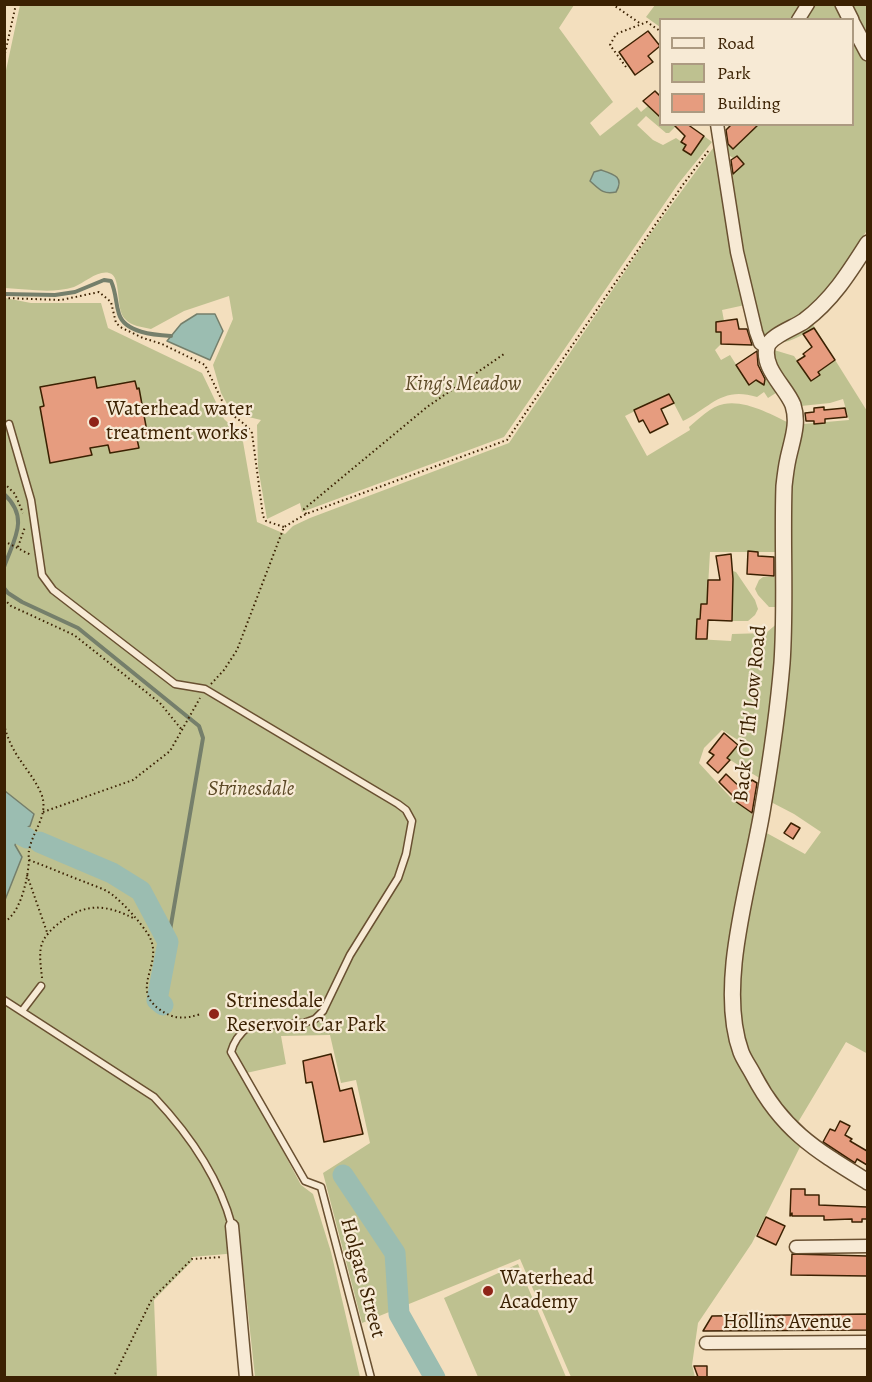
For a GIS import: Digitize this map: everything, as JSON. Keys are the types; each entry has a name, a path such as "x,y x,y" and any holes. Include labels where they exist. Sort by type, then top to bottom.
{"street":[{"path":"799,18 808,4"},
{"path":"843,4 850,18"},
{"path":"854,25 867,53"},
{"path":"717,126 737,252 760,343 767,348 769,342 802,322 827,302 846,278 867,243"},
{"name":"Back O' Th' Low Road","path":"767,348 770,367 792,404 795,434 784,486 782,661 763,806 731,982 732,1013 741,1052 779,1116 818,1151 867,1182"},
{"path":"232,1226 246,1377"},
{"path":"796,1247 867,1246"},
{"name":"Hollins Avenue","path":"706,1343 867,1342"}],"lane":[{"path":"9,424 31,500 42,575 53,590 175,684 205,689"},
{"name":"Holgate Street","path":"205,689 398,804 406,810 412,821 406,854 398,878 350,955 323,1011 315,1019 304,1023 248,1027 241,1032 231,1052 305,1181 321,1187 371,1377"},
{"path":"22,1011 41,986"},
{"path":"4,1000 154,1097 172,1116 212,1175 227,1208 232,1226"}],"path":[{"path":"4,58 16,4"},
{"path":"612,4 641,24"},
{"path":"626,67 611,49 611,39 616,34 647,22 659,30"},
{"path":"43,812 133,780 170,751 205,689 224,670 237,650 284,527 306,514 507,440 682,186 719,139"},
{"path":"4,298 61,300 99,292 111,302 116,323 122,328 206,365 226,409 248,426 252,433 263,516 266,521 284,527"},
{"path":"306,514 304,509 427,407 504,354"},
{"path":"4,483 15,494 24,514 26,527 18,547 5,541"},
{"path":"4,599 11,606 74,635 160,703 182,730"},
{"path":"4,724 11,747 41,793 44,806 28,851 29,860 20,903 11,918 4,922"},
{"path":"29,860 113,895 148,934 154,948 154,959 147,982 146,995 150,1002 168,1016 181,1019 201,1014"},
{"path":"27,873 48,935"},
{"path":"41,986 42,942 53,927 74,912 95,906 118,910 137,921"},
{"path":"112,1377 152,1299 192,1259 234,1256"}],"green space":[{"path":"813,4 838,5 846,18 804,18"},
{"name":"King's Meadow","path":"20,5 574,5 559,28 613,102 590,123 600,136 637,107 641,112 648,106 659,116 659,126 675,127 666,133 646,116 637,125 653,140 663,145 676,138 686,145 683,150 691,155 704,136 712,142 678,184 504,437 302,512 300,503 267,519 258,467 257,425 261,420 232,413 221,393 213,365 233,319 229,296 184,311 151,329 133,325 122,315 116,280 109,273 100,273 66,289 5,288 5,75"},
{"path":"655,5 804,5 796,18 659,18 659,26 646,17"},
{"path":"848,5 867,5 867,43"},
{"path":"854,33 867,64 867,230 844,270 815,307 766,337 760,332 727,179 744,164 737,156 733,158 723,151 724,139 729,144 733,141 737,145 757,126 854,126"},
{"name":"Strinesdale","path":"716,144 745,305 722,310 724,321 716,322 716,331 724,331 724,338 721,338 721,344 715,350 721,360 730,355 749,385 757,380 761,383 765,381 766,376 761,368 765,365 779,391 768,398 764,392 757,397 745,394 726,396 683,421 669,394 625,416 647,456 690,430 689,427 719,405 732,403 750,406 791,424 788,440 782,447 779,552 710,552 707,604 701,604 696,639 731,641 732,634 766,633 780,621 780,644 761,779 727,758 741,742 722,730 704,748 699,763 732,799 752,814 755,822 728,973 726,1014 730,1033 801,1145 752,1243 698,1323 692,1365 695,1377 571,1377 520,1259 362,1323 323,1173 370,1143 356,1080 341,1083 330,1035 281,1036 286,1064 242,1074 301,1185 313,1194 331,1252 360,1377 255,1377 242,1257 226,1254 192,1257 192,1261 154,1300 157,1377 5,1377 5,298 31,303 101,303 108,328 202,373 224,419 242,436 257,522 285,534 293,526 310,518 509,443 651,233"},
{"path":"812,323 867,411 868,1054 846,1042 794,1129 779,1110 745,1044 739,1004 740,967 763,831 805,854 821,832 769,801 793,451 803,424 849,420 843,399 830,403 801,406 793,390 775,365 774,350 794,356 811,381 820,375 817,370 834,360 814,328 790,340 776,342"},
{"path":"729,570 736,572 755,600 758,609 748,621 732,621 733,580"},
{"path":"763,577 776,577 776,607 769,607 755,589"},
{"path":"518,1264 566,1377 478,1377 444,1298"}],"water":[{"path":"601,170 616,177 619,183 616,192 604,192 590,181 594,172"},
{"path":"197,314 215,314 223,331 210,360 167,341 181,324"},
{"path":"5,791 34,814 30,826 21,830 15,845 22,857 5,900"}],"building":[{"path":"648,31 659,45 648,56 653,62 635,75 619,52"},
{"path":"655,91 659,95 659,116 643,101"},
{"path":"675,126 690,126 704,136 691,155 683,150 686,145 681,142 685,136"},
{"path":"730,126 757,126 733,149 728,144 726,130"},
{"path":"737,156 744,164 733,174 731,160"},
{"path":"737,319 739,329 747,329 752,345 721,344 721,332 716,332 716,322"},
{"path":"814,328 835,360 818,372 820,375 811,381 797,361 805,356 803,354 812,347 803,334"},
{"path":"757,351 758,365 765,379 764,385 756,380 749,385 736,365"},
{"name":"Waterhead water treatment works","path":"95,377 97,388 135,381 137,389 139,388 148,437 137,439 139,448 110,453 108,445 90,448 92,455 50,463 40,407 44,406 40,387"},
{"path":"669,394 674,403 661,409 668,424 650,433 643,420 639,422 634,410"},
{"path":"824,407 824,410 845,408 847,417 825,419 825,423 814,424 814,421 806,421 805,413 814,412 814,408"},
{"path":"748,551 758,552 758,556 774,557 774,576 747,574"},
{"path":"731,554 732,621 708,620 707,639 696,639 697,619 700,619 701,604 707,604 708,580 720,580 716,556"},
{"path":"724,733 738,745 727,758 730,760 718,773 707,763 714,755 709,752"},
{"path":"726,774 744,791 752,780 757,783 752,813 732,799 733,796 719,782"},
{"path":"791,823 800,828 793,839 784,833"},
{"path":"331,1054 340,1091 352,1088 363,1134 324,1142 312,1082 306,1083 303,1061"},
{"path":"840,1121 850,1126 845,1135 852,1139 850,1141 867,1151 867,1165 857,1159 855,1163 823,1142 830,1129 835,1131"},
{"path":"791,1189 805,1189 805,1195 819,1195 819,1205 867,1207 867,1219 862,1219 862,1222 852,1222 852,1219 824,1220 824,1216 792,1216 792,1213 790,1216"},
{"path":"766,1217 785,1226 776,1245 757,1236"},
{"path":"792,1254 867,1256 867,1276 791,1275"},
{"path":"867,1314 867,1330 703,1331 712,1316"},
{"path":"694,1366 707,1366 707,1377 698,1377"}],"waterway":[{"path":"4,294 55,295 75,292 104,280 111,281 119,314 127,325 141,332 171,336"},
{"path":"4,494 12,503 18,520 18,529 4,567"},
{"path":"4,588 22,602 78,628 199,726 203,738 168,942"},
{"path":"4,826 27,838"},
{"path":"39,842 112,873 141,891 168,942 157,1000 163,1005"},
{"path":"343,1175 395,1253 399,1314 435,1378"}],"place":[{"name":"Waterhead water treatment works","path":"94,422"},
{"name":"Strinesdale Reservoir Car Park","path":"214,1014"},
{"name":"Waterhead Academy","path":"488,1291"}]}
